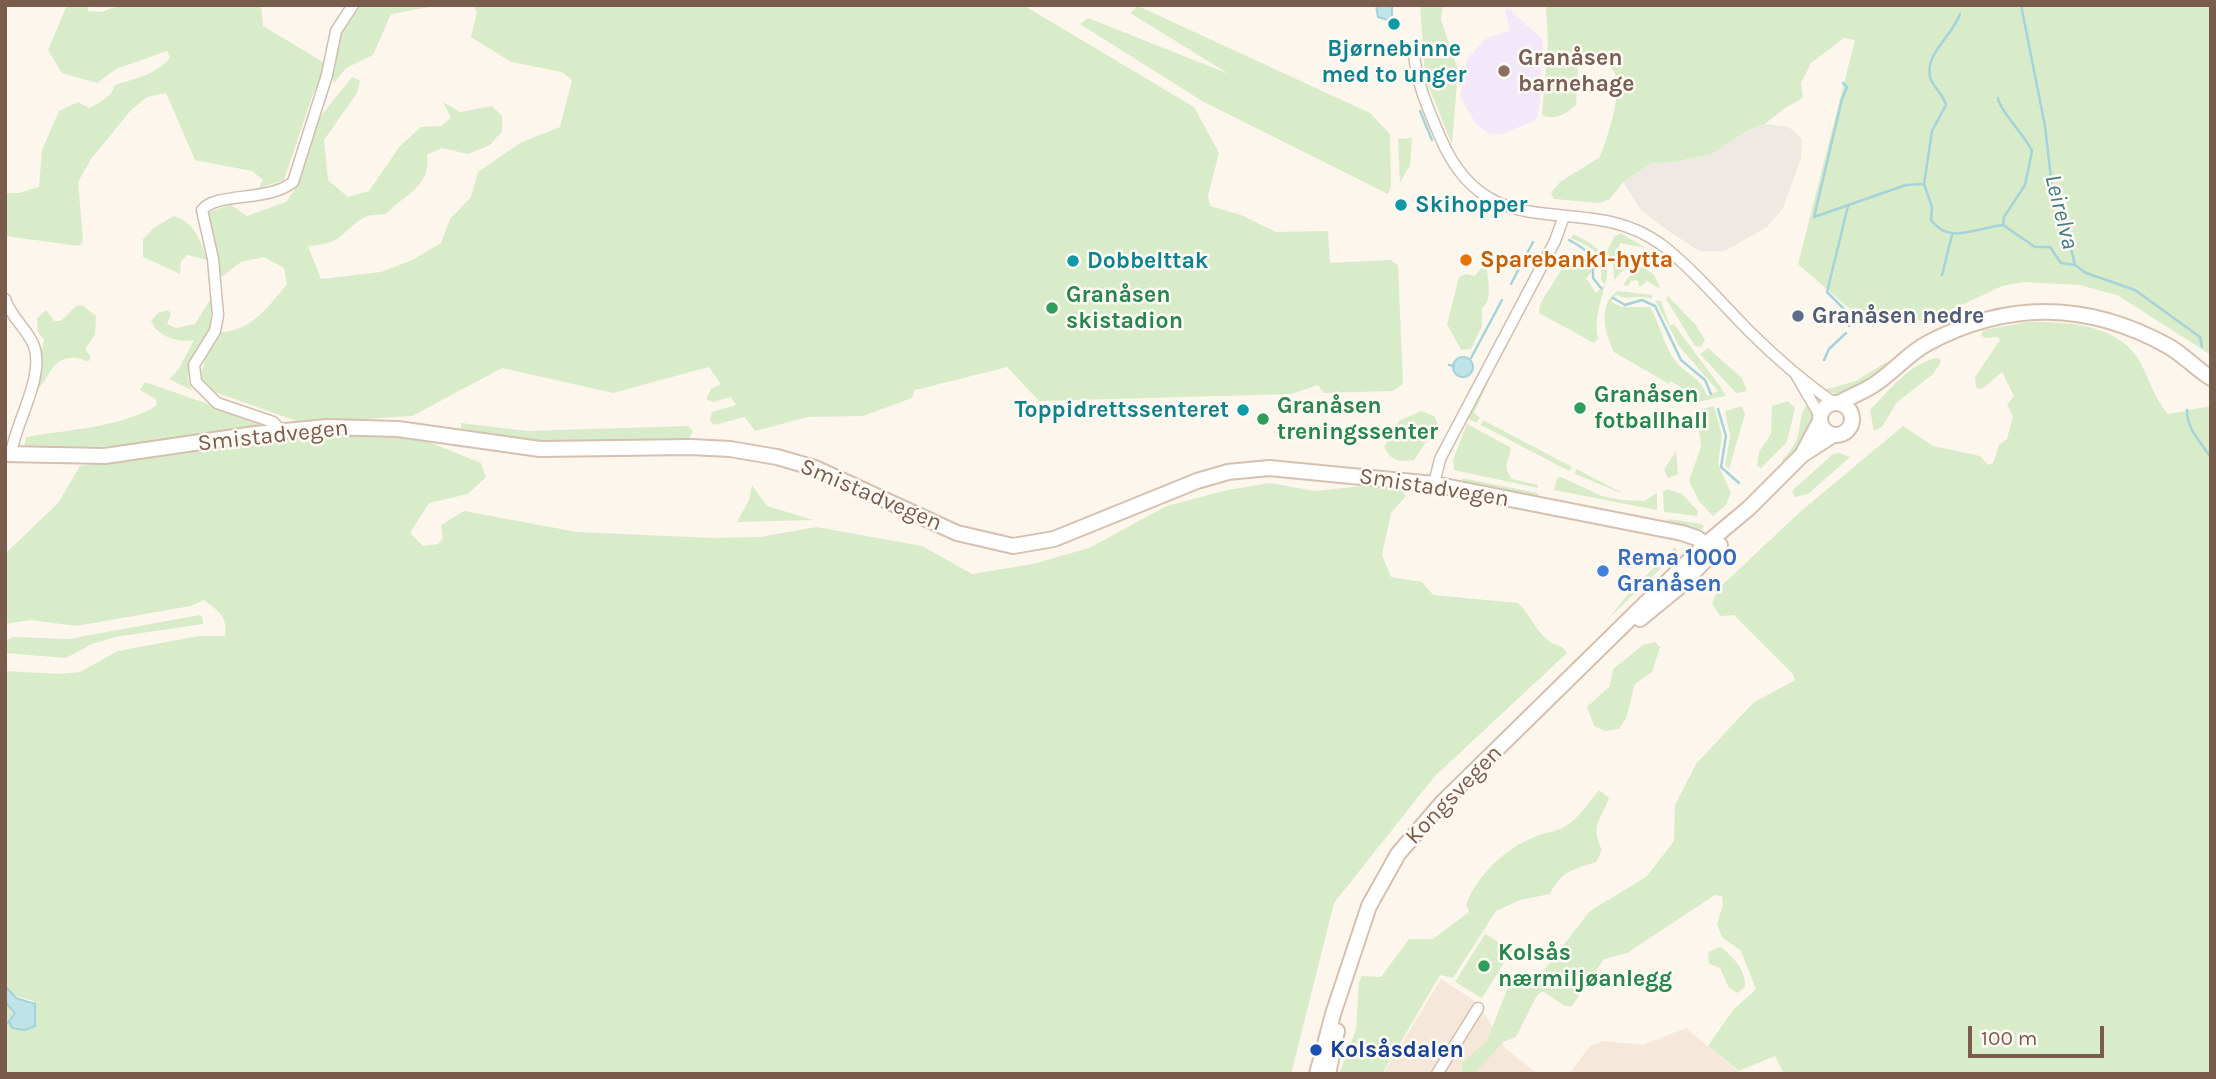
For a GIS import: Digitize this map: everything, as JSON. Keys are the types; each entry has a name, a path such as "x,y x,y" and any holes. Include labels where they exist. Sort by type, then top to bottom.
{"street":[{"path":"281,430 273,422 217,403 196,382 194,365 215,331 218,315 213,259 201,214 209,203 265,195 293,182 327,75 336,31 353,5"},
{"path":"1414,54 1425,102 1450,159 1465,182 1504,207 1625,227 1661,245 1794,373 1836,403 1848,408 1852,417"},
{"path":"1434,484 1440,459 1555,241 1564,216"},
{"path":"5,299 11,315 31,341 35,356 30,392 8,454"},
{"name":"Kongsvegen","path":"1802,455 1825,407 1874,385 1925,345 1957,329 2011,314 2062,311 2100,317 2137,330 2171,348 2208,379"},
{"path":"1794,373 1825,430 1833,435"},
{"name":"Kongsvegen","path":"1317,1074 1369,906 1398,854 1442,803 1710,548 1802,455 1833,435 1847,431 1852,417 1874,385"},
{"name":"Smistadvegen","path":"8,454 105,456 281,430 359,427 435,433 540,449 691,447 746,452 815,468 957,533 1013,545 1054,540 1164,492 1228,472 1269,468 1434,484 1682,533 1710,548"},
{"name":"Kongsvegen","path":"1328,1074 1340,1015 1339,999"},
{"path":"1437,1074 1478,1008"}],"shaded area":[{"name":"Granåsen barnehage","path":"1508,8 1543,40 1540,104 1536,120 1502,134 1490,134 1476,124 1460,97 1467,59 1486,38 1510,31 1505,9"},
{"path":"1765,124 1789,127 1802,139 1801,158 1783,208 1767,227 1725,251 1699,251 1663,227 1640,209 1623,182 1653,163 1674,162 1712,154 1748,130"},
{"path":"1441,979 1478,1003 1505,1048 1538,1074 1383,1074"},
{"path":"1686,1028 1741,1074 1569,1074 1590,1046 1604,1041 1643,1045"}],"green space":[{"path":"67,5 87,5 88,11 101,12 118,6 261,5 263,26 323,62 323,73 312,97 284,180 259,188 263,180 252,171 195,160 166,93 147,97 131,110 91,159 78,182 83,241 79,246 5,236 5,193 19,193 39,187 42,150 59,111 78,102 89,108 108,96 115,85 153,72 170,57 167,51 116,69 97,83 62,73 48,50"},
{"path":"358,5 441,5 391,14 373,55 346,68 334,83 332,78 341,27"},
{"path":"472,5 1023,5 1194,107 1219,153 1208,195 1210,206 1241,215 1276,232 1328,231 1330,263 1390,260 1398,265 1403,384 1393,391 1324,393 1318,385 1291,394 1039,401 1007,367 915,390 912,398 863,416 808,417 755,431 745,417 714,425 710,420 712,412 736,405 731,397 713,402 706,399 711,389 721,384 709,367 613,393 502,368 412,416 302,423 212,391 201,380 209,349 220,332 241,328 250,323 287,284 284,268 264,257 241,262 220,278 207,224 208,212 231,205 247,216 286,202 294,191 309,140 320,117 352,77 360,81 357,93 324,140 328,180 348,197 369,191 400,146 421,127 441,126 451,118 443,102 460,112 492,106 502,116 502,131 490,145 468,154 442,148 427,155 425,175 421,182 386,214 365,217 329,243 308,246 321,279 381,272 412,260 441,243 450,219 471,197 478,172 520,143 560,127 572,80 562,72 511,62 471,37 477,12"},
{"path":"1420,5 1443,5 1441,20 1458,70 1452,145 1425,77"},
{"path":"1546,5 2211,5 2211,355 2117,295 2079,285 2024,282 2002,286 1926,322 1899,316 1891,321 1861,325 1852,311 1798,264 1855,40 1844,38 1811,63 1801,83 1803,98 1765,124 1748,130 1712,154 1674,162 1652,163 1623,182 1610,199 1600,203 1554,199 1551,193 1560,182 1600,157 1613,116 1617,82 1614,72 1600,58 1588,59 1578,67 1576,105 1560,116 1542,115 1548,42"},
{"path":"1138,6 1370,113 1390,134 1391,187 1388,194 1202,101 1080,24 1088,18 1229,74 1130,13"},
{"path":"1412,138 1410,165 1400,183 1398,139"},
{"path":"174,216 187,223 196,233 207,260 187,255 181,261 180,274 143,257 143,239 155,227"},
{"path":"1620,233 1646,248 1620,243 1616,254 1625,257 1627,266 1614,280 1613,264 1607,251 1614,237"},
{"path":"1573,234 1592,245 1603,256 1607,267 1605,285 1601,280 1599,257 1592,249 1571,238"},
{"path":"1574,256 1586,257 1593,264 1592,272 1586,278 1596,293 1605,285 1597,321 1598,338 1594,343 1539,313 1540,304 1568,259"},
{"path":"1644,267 1654,275 1661,289 1647,281 1640,287 1637,280 1631,281 1628,286 1623,285 1634,270"},
{"path":"1481,268 1487,270 1489,290 1488,300 1482,308 1482,326 1471,349 1461,350 1447,324 1459,277 1466,274 1475,276"},
{"path":"1617,291 1652,295 1652,299 1616,295 1611,302 1622,307 1650,307 1677,363 1698,381 1707,396 1718,391 1679,346 1655,300 1661,301 1670,326 1674,324 1726,396 1697,402 1680,390 1681,387 1670,381 1669,384 1614,352 1608,337 1605,312 1611,297"},
{"path":"1668,296 1695,324 1705,340 1701,347 1695,346 1666,299"},
{"path":"210,300 212,304 208,333 189,368 189,383 193,391 169,379 178,370 194,340 169,338 158,331 151,321 158,313 168,310 171,314 167,324 176,328 195,324"},
{"path":"82,305 96,316 95,335 85,349 91,357 89,361 74,358 60,361 39,388 33,385 44,340 38,332 37,318 46,310 54,321 61,321 76,306"},
{"path":"2028,322 2073,324 2115,337 2137,357 2168,414 2211,406 2211,1074 1784,1074 1775,1056 1739,1071 1708,1046 1733,1010 1756,989 1741,951 1722,937 1717,924 1723,905 1722,896 1715,895 1627,953 1604,959 1572,1006 1565,1006 1542,991 1536,997 1516,1037 1503,1042 1474,1074 1462,1073 1462,1063 1487,1041 1511,979 1525,974 1537,979 1590,911 1646,877 1674,841 1675,805 1696,764 1753,703 1795,680 1793,674 1734,615 1720,616 1712,603 1718,589 1800,512 1903,426 1933,446 1980,456 1988,465 1993,463 1999,445 2007,439 2013,416 2007,405 2014,396 2002,372 1982,389 1976,388 1975,377 2000,340 1998,337 1984,338 1981,334 1984,330"},
{"path":"1708,348 1742,378 1747,391 1736,393 1700,354"},
{"path":"1939,358 1941,362 1933,374 1897,402 1882,427 1874,431 1870,410 1910,371 1929,360"},
{"path":"1886,362 1888,364 1868,382 1840,395 1824,390 1856,381"},
{"path":"1495,367 1474,413 1480,418 1476,423 1467,418"},
{"path":"145,382 257,421 267,427 116,446 24,447 26,437 112,423 144,412 157,405 156,399 140,390"},
{"path":"1788,401 1795,408 1787,442 1761,468 1757,466 1759,452 1771,434 1772,406"},
{"path":"1809,402 1812,419 1810,428 1803,443 1786,464 1782,460 1795,443 1801,416"},
{"path":"1714,406 1722,435 1718,464 1731,493 1726,505 1713,516 1699,501 1689,481 1701,447 1697,415 1702,409"},
{"path":"1742,406 1745,414 1729,469 1725,465 1730,436 1725,411"},
{"path":"1421,411 1434,416 1438,424 1414,460 1400,461 1393,458 1384,447 1399,421"},
{"path":"1483,420 1572,467 1569,471 1481,425"},
{"path":"461,423 527,431 688,426 693,431 689,439 681,441 536,442 461,431"},
{"path":"1467,424 1510,447 1507,469 1512,479 1538,485 1538,488 1454,470 1453,460"},
{"path":"360,433 414,436 481,463 486,477 468,494 429,503 410,533 423,546 438,544 443,538 441,525 464,511 577,532 714,538 760,537 817,527 922,546 972,574 1033,564 1089,548 1167,506 1223,491 1269,483 1315,491 1373,485 1401,488 1406,496 1391,513 1382,555 1391,577 1422,582 1433,595 1518,603 1542,634 1567,653 1434,777 1334,903 1291,1074 5,1074 5,1002 15,1013 9,1024 35,1017 33,1001 10,994 5,986 5,671 58,674 80,672 118,651 199,636 225,636 226,629 221,615 204,600 191,606 76,626 31,620 5,624 5,554 58,503 80,466 293,436"},
{"path":"1676,451 1678,474 1668,478 1664,470"},
{"path":"1833,454 1850,457 1808,494 1795,497 1792,491"},
{"path":"1576,469 1621,492 1621,493 1575,474"},
{"path":"1561,477 1602,496 1621,500 1644,501 1657,493 1657,510 1554,490 1557,478"},
{"path":"1462,478 1538,493 1537,498 1461,483"},
{"path":"752,485 767,506 813,520 737,522 749,500"},
{"path":"1667,489 1682,494 1698,511 1697,516 1664,512 1663,492"},
{"path":"1668,519 1702,524 1704,527 1700,530 1666,523"},
{"path":"1675,547 1678,552 1610,617 1631,590"},
{"path":"202,616 203,624 115,637 92,644 66,658 5,653 5,641 13,637 69,639"},
{"path":"1655,642 1660,647 1652,672 1635,684 1626,718 1619,729 1605,731 1594,726 1587,707 1610,686 1613,669 1643,645"},
{"path":"1599,790 1609,798 1598,824 1598,841 1602,850 1596,862 1574,869 1563,876 1550,894 1520,900 1496,911 1453,978 1440,975 1382,1074 1339,1074 1356,1029 1359,982 1362,976 1381,977 1409,939 1433,939 1469,912 1466,904 1471,893 1494,864 1524,842 1566,826 1580,814"},
{"name":"Kolsås nærmiljøanlegg","path":"1485,934 1512,950 1482,998 1455,982"},
{"path":"1720,947 1734,959 1744,975 1745,987 1737,993 1729,988 1720,968 1709,964 1708,952"}],"water":[{"path":"1376,5 1392,5 1392,17 1388,20 1378,17"},
{"path":"1459,357 1467,357 1473,367 1467,377 1459,377 1453,371 1453,363"},
{"path":"5,986 16,998 35,1004 35,1026 25,1030 12,1028 9,1021 15,1013 5,1002"}],"waterway":[{"name":"Leirelva","path":"2021,5 2045,126 2052,187 2060,203 2075,265 2086,273 2135,290 2200,337 2202,347"},
{"path":"1960,14 1952,30 1935,52 1930,68 1931,81 1946,105 1932,131 1924,184 1932,207 1931,220 1938,228 1954,233 2003,225 2035,247 2050,247 2061,263 2075,265"},
{"path":"1843,83 1847,87 1814,217 1906,185 1923,184"},
{"path":"1998,98 2032,151 2025,185 2004,217 2003,225"},
{"path":"1420,111 1432,140"},
{"path":"1848,206 1827,292 1849,314 1849,326"},
{"path":"1942,275 1952,235"},
{"path":"1569,240 1582,247 1589,255 1593,264 1593,278 1601,288"},
{"path":"1511,284 1533,242"},
{"path":"1613,298 1625,305 1642,300 1655,306 1681,360 1705,380 1711,394"},
{"path":"1471,358 1502,300"},
{"path":"1824,360 1829,349 1846,333"},
{"path":"1449,365 1454,366"},
{"path":"1718,409 1726,436 1721,467 1739,483"},
{"name":"Leirelva","path":"2187,410 2192,430 2211,458"},
{"path":"5,1024 9,1022"}],"place":[{"name":"Bjørnebinne med to unger","path":"1394,24"},
{"name":"Granåsen barnehage","path":"1504,71"},
{"name":"Skihopper","path":"1401,205"},
{"name":"Sparebank1-hytta","path":"1466,260"},
{"name":"Dobbelttak","path":"1073,261"},
{"name":"Granåsen skistadion","path":"1052,308"},
{"name":"Granåsen nedre","path":"1798,316"},
{"name":"Granåsen fotballhall","path":"1580,408"},
{"name":"Toppidrettssenteret","path":"1243,410"},
{"name":"Granåsen treningssenter","path":"1263,419"},
{"name":"Rema 1000 Granåsen","path":"1603,571"},
{"name":"Kolsås nærmiljøanlegg","path":"1484,966"},
{"name":"Kolsåsdalen","path":"1316,1050"}]}
